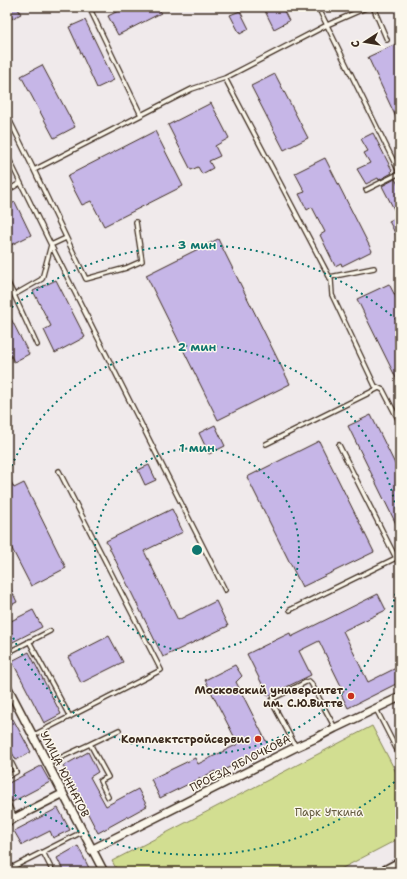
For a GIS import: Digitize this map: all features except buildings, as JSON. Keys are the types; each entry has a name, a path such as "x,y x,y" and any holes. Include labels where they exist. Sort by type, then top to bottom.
{"main road":[{"path":"385,872 400,864"}],"street":[{"name":"УЛИЦА ЮННАТОВ","path":"7,686 91,850 104,872"},
{"name":"ПРОЕЗД ЯБЛОЧКОВА","path":"91,850 296,747 400,697"},
{"path":"7,822 62,794"}],"lane":[{"path":"89,7 141,115"},
{"path":"318,7 400,173 366,190"},
{"path":"34,170 192,89 225,78 327,25 368,7"},
{"path":"373,7 387,40"},
{"path":"225,78 330,277 332,295 376,386 383,390 400,424"},
{"path":"7,115 86,279 126,268 142,261 136,222"},
{"path":"7,155 225,590"},
{"path":"7,191 20,182"},
{"path":"51,245 66,238"},
{"path":"14,295 42,279 51,245"},
{"path":"330,277 374,268"},
{"path":"7,281 37,345"},
{"path":"266,444 379,388"},
{"path":"338,445 396,558"},
{"path":"32,736 161,670 59,470"},
{"path":"290,610 400,556"},
{"path":"7,653 50,630"},
{"path":"29,641 70,717"},
{"path":"296,747 272,700 306,682 309,681 311,683 335,728"},
{"path":"376,709 400,756"},
{"path":"47,764 119,730"},
{"path":"90,744 108,777 100,781 108,797"},
{"path":"7,754 16,772 7,777"},
{"path":"7,802 15,818"},
{"path":"7,870 82,832"},
{"path":"43,852 53,872"}],"green space":[{"name":"Парк Уткина","path":"372,726 400,780 400,838 335,872 118,872 112,861"}],"place":[{"name":"Московский университет им. С.Ю.Витте","path":"351,696"},
{"name":"Комплектстройсервис","path":"258,739"}]}
